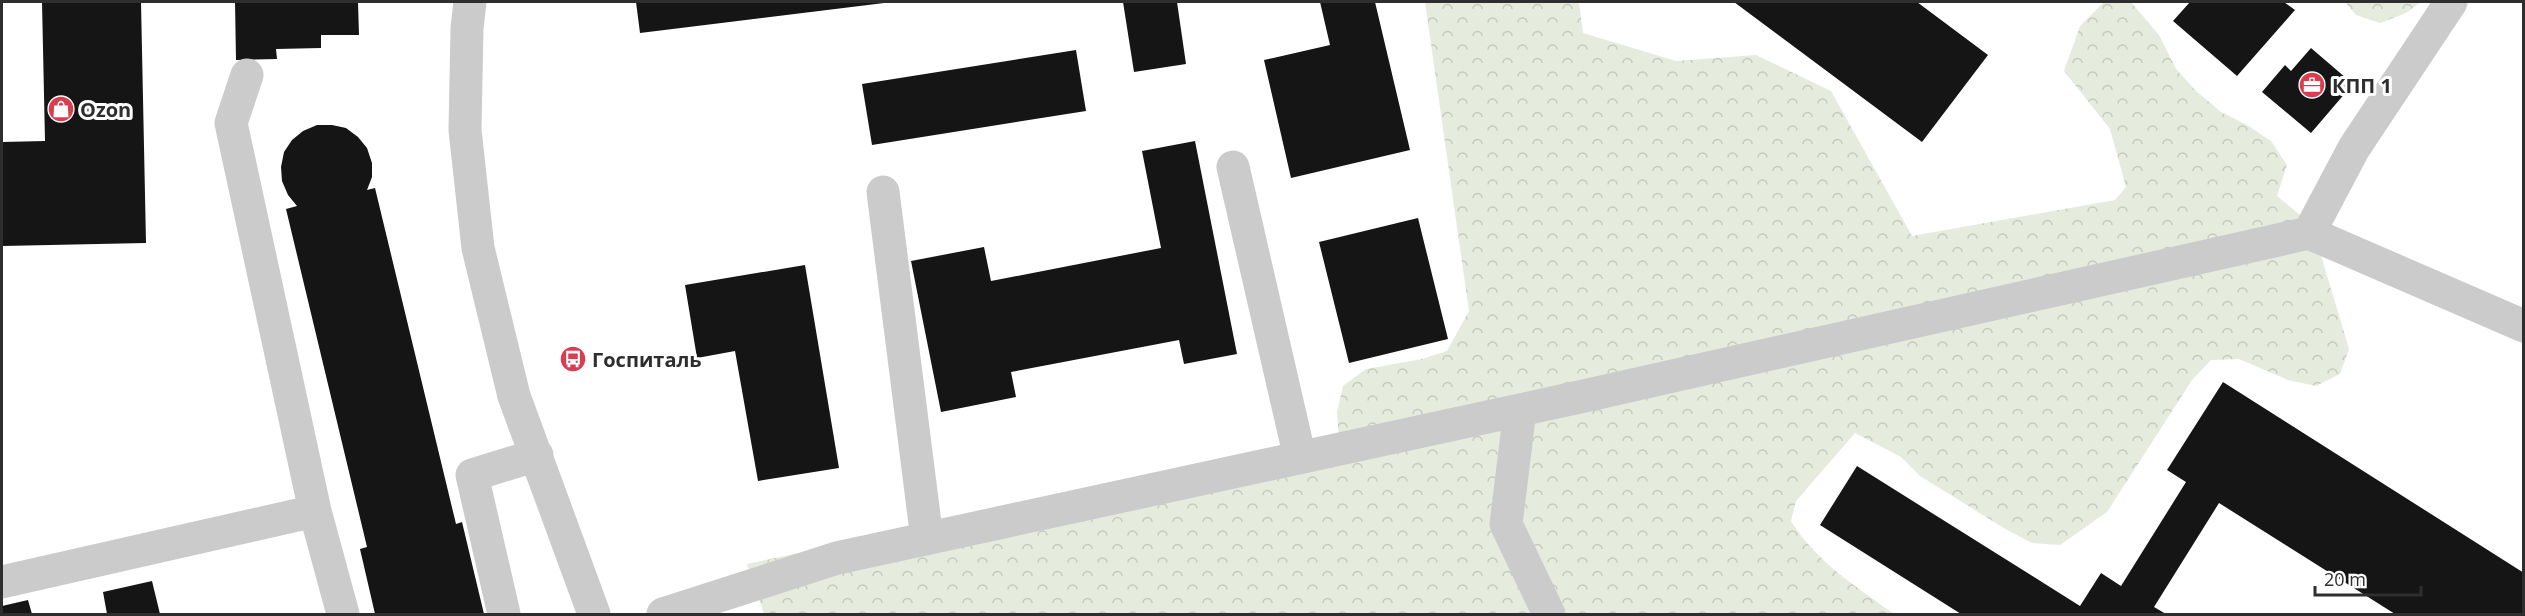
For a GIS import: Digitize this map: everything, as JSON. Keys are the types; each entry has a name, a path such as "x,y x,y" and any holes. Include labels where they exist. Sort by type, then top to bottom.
{"street":[{"path":"470,2 467,28 465,130 478,249 514,396 594,615"},
{"path":"2309,233 2354,148 2451,2"},
{"path":"247,75 231,123 315,511 343,615"},
{"path":"1233,167 1300,458"},
{"path":"883,192 927,539"},
{"path":"663,615 837,558 1520,410 2309,233 2523,326"},
{"path":"1520,410 1506,524 1550,615"},
{"path":"504,615 472,475 537,455"},
{"path":"2,582 315,511"}],"green space":[{"path":"1425,2 1579,2 1583,33 1676,61 1756,55 1831,91 1912,236 2115,200 2126,187 2110,129 2064,71 2080,26 2104,2 2131,2 2159,35 2176,69 2196,91 2221,112 2271,141 2287,165 2277,196 2312,225 2349,349 2340,374 2316,386 2288,380 2239,359 2211,360 2192,380 2107,512 2060,545 2032,543 2007,530 1920,476 1901,457 1855,433 1796,501 1791,521 1824,561 1894,614 764,614 747,564 1339,439 1337,412 1343,386 1366,369 1422,359 1447,351 1469,311"},
{"path":"2345,2 2421,2 2406,13 2380,23 2356,15"}],"building":[{"path":"42,2 141,2 146,243 2,246 2,142 45,141"},
{"path":"235,2 358,2 359,35 321,35 321,48 276,49 277,59 236,60"},
{"path":"636,2 884,2 884,3 640,33"},
{"path":"1123,2 1177,2 1186,64 1134,72"},
{"path":"1320,2 1375,2 1410,150 1291,178 1264,60 1330,45"},
{"path":"1734,2 1917,2 1988,55 1922,142"},
{"path":"2190,2 2284,2 2295,10 2237,76 2173,21"},
{"path":"2311,48 2353,84 2311,133 2262,92 2285,65 2291,71"},
{"path":"1076,50 1086,111 872,145 862,84"},
{"path":"317,125 346,128 367,148 372,163 372,177 367,190 375,188 456,524 462,522 484,614 375,614 360,549 367,547 286,209 297,206 288,195 282,181 281,167 284,152 292,140 303,131"},
{"path":"1195,141 1237,354 1184,364 1179,340 1011,372 1016,397 941,412 911,261 984,247 991,281 1161,248 1142,151"},
{"path":"1418,218 1448,339 1349,363 1319,242"},
{"path":"805,265 839,468 758,481 735,351 697,358 685,285"},
{"path":"2223,382 2524,573 2524,614 2395,614 2219,503 2154,607 2166,614 1961,614 1820,525 1857,466 2080,606 2101,573 2121,586 2186,482 2167,470"},
{"path":"152,581 160,614 107,614 103,592"},
{"path":"28,600 32,614 2,614 2,606"}],"place":[{"name":"КПП 1","path":"2312,85"},
{"name":"Ozon","path":"61,109"},
{"name":"Госпиталь","path":"573,359"}]}
